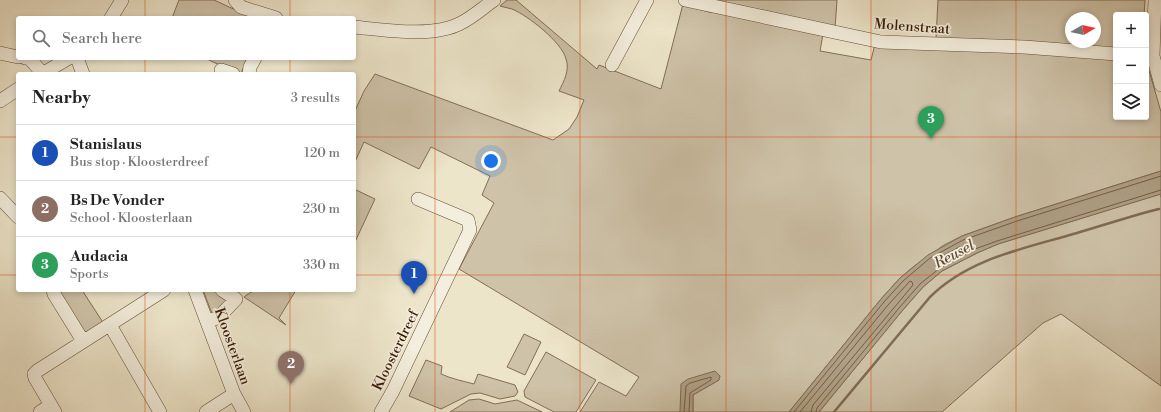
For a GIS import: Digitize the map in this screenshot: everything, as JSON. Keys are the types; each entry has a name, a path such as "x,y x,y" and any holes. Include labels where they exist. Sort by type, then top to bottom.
{"street":[{"path":"112,16 122,0"},
{"path":"235,0 241,7 270,16"},
{"path":"356,27 412,32 441,30 461,24 494,0"},
{"path":"612,65 647,0"},
{"name":"Molenstraat","path":"685,0 881,42 1024,47 1113,54"},
{"path":"1155,0 1149,56 1161,85"},
{"path":"0,53 16,57"},
{"path":"31,60 41,72"},
{"path":"46,72 66,60"},
{"path":"78,60 82,72"},
{"path":"249,72 254,60"},
{"path":"0,101 16,90"},
{"path":"0,198 16,215"},
{"name":"Kloosterdreef","path":"381,412 393,391 470,230 468,220 418,199"},
{"path":"54,292 83,341"},
{"path":"48,410 35,378 34,374 37,370 161,292"},
{"name":"Kloosterlaan","path":"196,292 234,394 244,412"},
{"path":"207,322 219,317 236,299 225,292"},
{"path":"110,325 160,412"},
{"path":"206,412 234,394"}],"shaded area":[{"path":"179,0 214,0 249,16 173,16"},
{"path":"507,0 516,0 597,69 599,65 661,89 683,4 709,12 722,13 823,34 820,51 871,60 875,44 1113,57 1113,120 1149,120 1149,70 1161,112 1161,171 1015,217 962,236 944,245 900,278 881,299 789,412 693,412 693,395 719,380 715,371 681,408 680,412 580,412 599,382 626,396 639,377 459,269 494,203 482,195 490,176 431,147 419,169 364,142 356,160 356,109 364,91 375,74 553,140 569,129 577,117 584,100 559,91 567,71 567,63 563,52 551,37 535,23 512,9 500,6"},
{"path":"710,0 837,0 835,28"},
{"path":"938,0 1145,0 1144,12 1113,12 1113,51 1074,48 1101,48 1101,12 1065,12 1065,47 936,38"},
{"path":"209,60 246,60 242,72 234,72"},
{"path":"356,190 375,199 356,240"},
{"path":"1160,194 1161,386 1061,314 1043,323 942,412 819,412 902,311 923,287 942,271 998,244"},
{"path":"59,292 83,292 104,324 91,332 84,332 57,294"},
{"path":"204,292 221,292 231,298 215,316 211,311"},
{"path":"251,292 295,292 279,318 286,325 244,297"},
{"path":"524,334 541,342 525,375 507,367"},
{"path":"546,352 596,380 576,412 554,412 525,397 524,391"},
{"path":"426,360 442,366 441,374 449,377 474,384 478,374 515,385 518,392 515,396 500,399 480,393 471,394 441,409 409,396"},
{"path":"479,399 495,404 517,400 542,412 450,412 469,400"}],"water":[{"name":"Reusel","path":"1161,171 1161,194 998,244 942,271 923,287 902,311 819,412 789,412 881,299 900,278 928,255 962,236 1015,217"},
{"path":"715,371 720,376 719,380 693,395 693,412 680,412 681,384 688,379"}],"waterway":[{"path":"834,412 930,297 945,284 962,273 999,256 1159,209"}],"place":[{"name":"Audacia","path":"931,139"},
{"name":"Stanislaus","path":"414,294"},
{"name":"Bs De Vonder","path":"291,384"}]}
